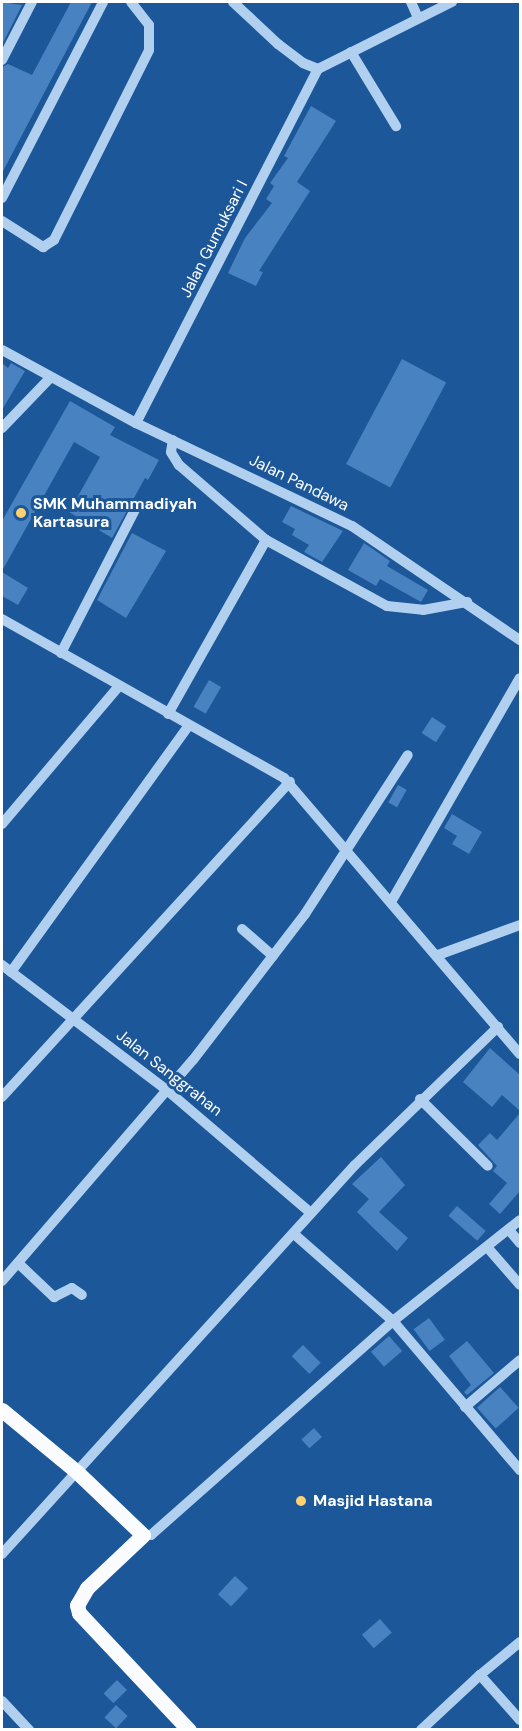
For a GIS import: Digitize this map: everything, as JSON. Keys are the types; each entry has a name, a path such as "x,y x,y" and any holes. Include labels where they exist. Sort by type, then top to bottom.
{"main road":[{"path":"2,1410 77,1472 143,1535 87,1588 77,1605 79,1613 189,1730"}],"street":[{"path":"2,60 32,2"},
{"path":"2,198 103,2"},
{"path":"2,221 43,247 54,240 148,50 150,28 131,2"},
{"path":"233,2 278,44 303,63 318,69 452,2"},
{"path":"411,2 418,18"},
{"path":"351,52 396,126"},
{"name":"Jalan Gumuksari I","path":"136,423 318,69"},
{"name":"Jalan Pandawa","path":"2,350 49,379 136,423 352,526 520,640"},
{"path":"2,428 49,379"},
{"path":"173,440 171,452 179,465 267,540 387,606 423,610 466,602"},
{"path":"61,653 137,506"},
{"path":"168,714 267,540"},
{"path":"2,619 118,687 290,782 520,1054"},
{"path":"391,902 520,678"},
{"path":"2,824 118,687"},
{"path":"11,972 189,725"},
{"path":"2,1281 168,1091 273,956 347,852 408,755"},
{"path":"2,1097 76,1019 290,782"},
{"path":"438,955 520,925"},
{"path":"242,929 273,956"},
{"name":"Jalan Sanggrahan","path":"2,965 168,1091 311,1213"},
{"path":"2,1554 169,1367 311,1213 420,1099 498,1027"},
{"path":"420,1099 488,1166"},
{"path":"143,1535 151,1535 393,1321 520,1220"},
{"path":"509,1230 520,1243"},
{"path":"294,1234 393,1321 520,1470"},
{"path":"487,1247 520,1285"},
{"path":"18,1263 54,1297 72,1288 82,1295"},
{"path":"465,1407 520,1360"},
{"path":"421,1730 480,1675 520,1642"},
{"path":"480,1675 520,1720"},
{"path":"2,1701 29,1730"}],"building":[{"path":"2,2 22,5 2,45"},
{"path":"71,2 92,2 2,173 2,67 8,64 32,75"},
{"path":"311,106 336,121 297,182 310,191 259,271 263,272 256,286 228,273 245,238 272,203 266,199 274,186 270,183 288,158 284,156"},
{"path":"402,359 446,382 390,488 346,464"},
{"path":"2,363 8,368 11,363 25,371 2,410"},
{"path":"70,401 115,427 110,435 159,460 148,480 145,478 112,538 69,512 100,457 74,442 2,571 2,521"},
{"path":"291,506 343,531 322,562 304,552 309,545 292,535 295,529 282,522"},
{"path":"132,533 166,551 126,618 97,600"},
{"path":"364,543 390,561 387,566 428,590 421,602 380,579 376,586 348,570"},
{"path":"2,572 28,588 18,605 2,596"},
{"path":"209,680 221,687 206,714 194,707"},
{"path":"432,717 446,726 436,742 422,733"},
{"path":"398,785 407,790 397,807 388,802"},
{"path":"452,814 482,832 469,854 452,844 457,836 444,828"},
{"path":"490,1048 520,1075 520,1111 502,1095 492,1107 463,1082"},
{"path":"520,1113 520,1191 500,1214 489,1204 507,1183 493,1171 497,1166 478,1145 490,1133 497,1140"},
{"path":"381,1157 405,1185 379,1212 408,1238 397,1251 357,1212 369,1199 352,1184"},
{"path":"457,1206 486,1231 477,1241 448,1216"},
{"path":"429,1318 445,1340 429,1351 414,1329"},
{"path":"389,1336 402,1351 384,1367 371,1352"},
{"path":"467,1341 494,1373 467,1395 464,1392 471,1385 449,1356"},
{"path":"303,1345 321,1363 309,1374 292,1356"},
{"path":"500,1387 519,1408 496,1429 477,1408"},
{"path":"314,1428 322,1437 309,1448 301,1439"},
{"path":"235,1576 248,1588 231,1607 218,1594"},
{"path":"380,1619 392,1633 374,1648 362,1635"},
{"path":"117,1680 127,1690 113,1703 104,1693"},
{"path":"116,1705 128,1716 116,1728 104,1717"}],"place":[{"name":"SMK Muhammadiyah Kartasura","path":"21,513"},
{"name":"Masjid Hastana","path":"301,1501"}]}
